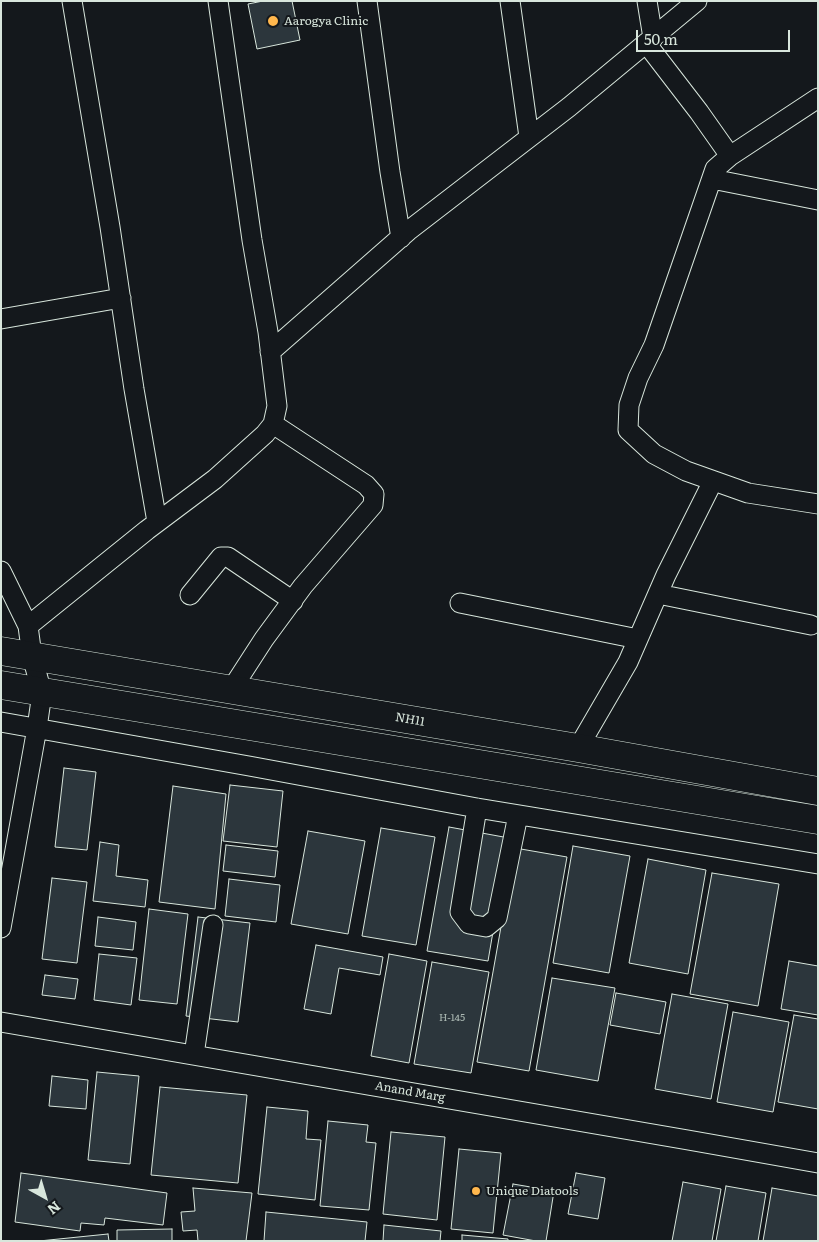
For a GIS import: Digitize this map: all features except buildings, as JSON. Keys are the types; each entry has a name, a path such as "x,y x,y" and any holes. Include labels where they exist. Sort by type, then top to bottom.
{"highway":[{"name":"NH11","path":"1,651 578,748 818,791"},
{"path":"1,685 818,820"}],"street":[{"path":"72,1 157,522"},
{"path":"28,626 157,522 215,479 265,434 273,424 277,406 270,352 218,1"},
{"path":"367,1 390,172 401,238"},
{"path":"510,1 529,137"},
{"path":"647,1 649,41 730,156"},
{"path":"270,352 401,238 697,1"},
{"path":"818,98 730,156 715,169 654,345 638,378 629,405 628,430 654,454 686,471 748,493 818,504"},
{"path":"712,179 818,200"},
{"path":"1,319 121,298"},
{"path":"231,690 264,639 303,586 373,505 374,494 366,485 273,424"},
{"path":"578,748 628,662 666,575 713,481"},
{"path":"190,594 221,557 228,557 293,601"},
{"path":"1,571 28,626 32,656 42,692 1,928"},
{"path":"658,594 811,624"},
{"path":"460,603 638,639"},
{"path":"1,722 477,808 818,864"},
{"path":"477,808 460,912 469,924 486,927 496,918 518,815"},
{"path":"194,1055 213,925"},
{"name":"Anand Marg","path":"1,1022 818,1163"}],"place":[{"name":"Aarogya Clinic","path":"273,21"},
{"name":"Unique Diatools","path":"476,1191"}]}
